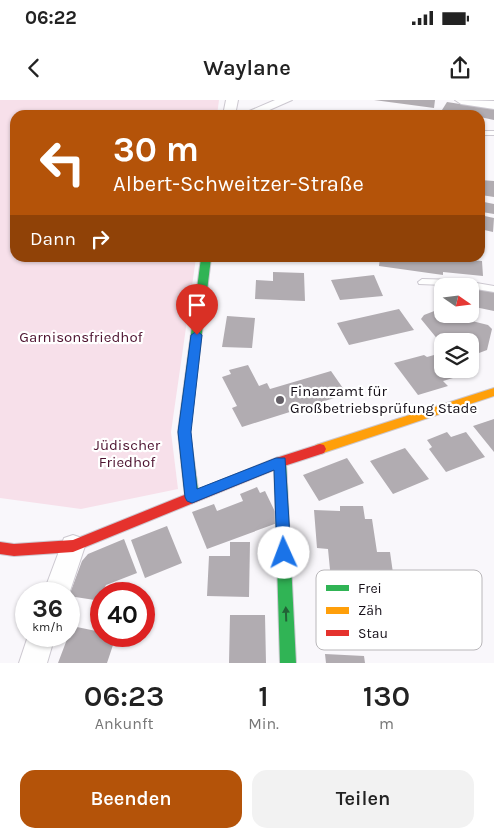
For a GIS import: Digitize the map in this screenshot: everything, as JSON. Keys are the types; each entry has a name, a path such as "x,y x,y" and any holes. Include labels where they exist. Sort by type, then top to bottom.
{"street":[{"path":"259,110 286,100"},
{"path":"461,100 494,105"},
{"path":"192,497 184,432 205,262"},
{"path":"0,548 14,550 73,546 280,462 494,392"},
{"path":"280,462 288,663"},
{"path":"60,582 73,546"},
{"path":"33,663 38,647"}],"lane":[{"path":"422,282 442,282 494,289"}],"green space":[{"name":"Garnisonsfriedhof","path":"0,100 219,100 218,110 10,110 10,262 195,262 171,432 178,489 81,509 0,498"}],"building":[{"path":"374,100 435,100 434,108"},
{"path":"447,102 460,104 461,102 494,108 494,120 485,118 485,110 442,110"},
{"path":"485,180 494,181 494,197 485,196"},
{"path":"485,202 494,204 494,214 485,212"},
{"path":"485,216 494,218 493,232 485,230"},
{"path":"380,262 482,262 483,276 443,272 443,275 379,266"},
{"path":"273,272 304,273 305,301 255,299 256,280 273,281"},
{"path":"374,275 383,296 340,300 331,280"},
{"path":"479,287 494,290 494,311 479,308"},
{"path":"399,309 414,330 349,345 337,323"},
{"path":"434,311 434,323 479,323 488,325 492,329 487,350 479,353 479,333 434,333 434,335 421,319 424,315"},
{"path":"227,316 255,318 252,348 222,347"},
{"path":"424,355 427,357 434,355 434,378 453,378 443,381 448,386 418,395 394,363"},
{"name":"Finanzamt für Großbetriebsprüfung Stade","path":"248,365 259,386 267,383 270,389 331,371 347,394 242,427 232,408 237,406 222,377 231,374 229,370"},
{"path":"494,419 494,452 473,426"},
{"path":"447,432 451,437 466,432 485,457 446,472 429,449 432,447 427,440"},
{"path":"405,448 429,479 393,494 370,461"},
{"path":"347,458 364,483 319,501 303,475"},
{"path":"257,487 260,493 265,491 280,522 207,549 192,512 214,504 217,511 243,501 240,494"},
{"path":"340,506 363,506 365,519 372,519 377,552 390,552 393,570 330,570 328,549 317,548 314,510 340,511"},
{"path":"167,526 182,563 145,578 131,540"},
{"path":"124,539 137,573 114,582 90,582 90,599 80,598 80,582 74,582 82,561 88,554"},
{"path":"230,542 250,542 249,597 207,596 209,556 230,556"},
{"path":"230,615 265,615 266,663 229,663"},
{"path":"80,628 90,630 90,647 112,647 107,663 58,663 64,647 80,647"},
{"path":"325,654 364,656 365,663 326,663"}],"traffic: fast":[{"path":"192,497 184,432 205,262"},
{"path":"280,462 288,663"}],"traffic: slow":[{"path":"320,449 494,392"}],"traffic: jam":[{"path":"0,548 14,550 73,546 280,462 320,449"}],"place":[{"name":"Finanzamt für Großbetriebsprüfung Stade","path":"280,400"}],"route":[{"path":"197,335 184,432 192,497 280,462 284,553"}],"park label":[{"name":"Jüdischer Friedhof","path":"127,454"}]}
